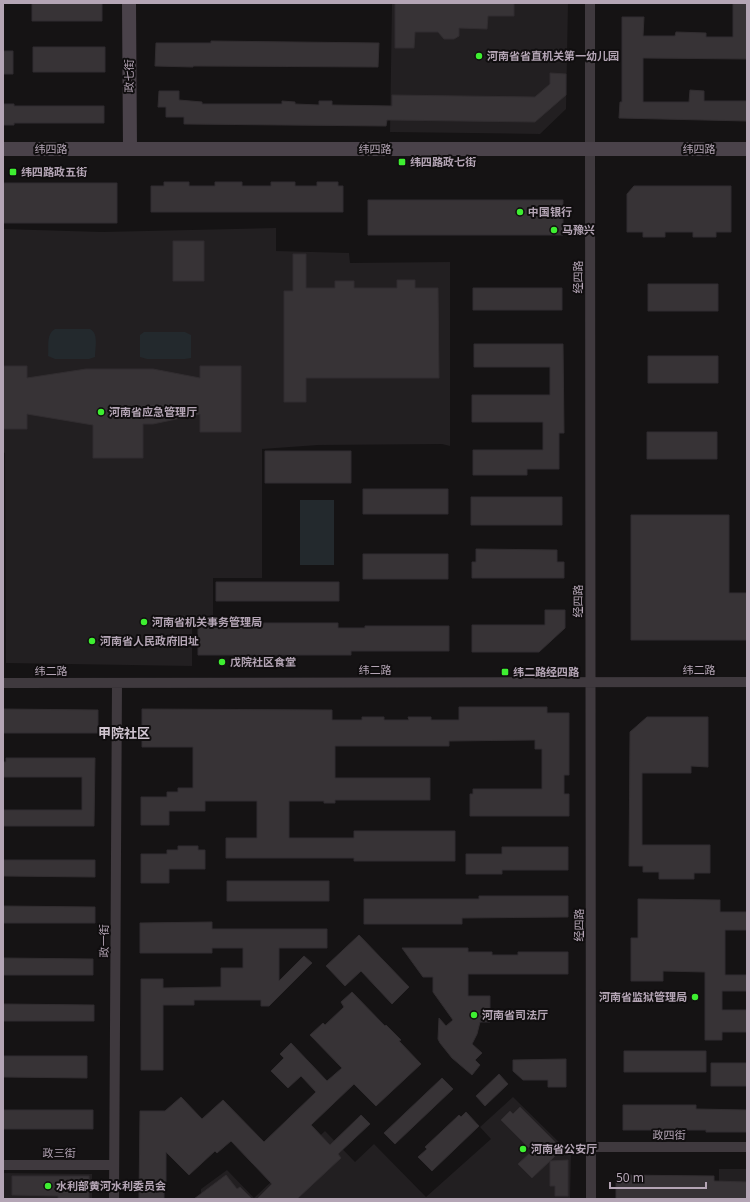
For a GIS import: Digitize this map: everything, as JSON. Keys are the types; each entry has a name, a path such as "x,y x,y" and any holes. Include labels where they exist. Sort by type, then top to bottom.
{"street":[{"name":"政七街","path":"129,3 130,149"},
{"name":"经四路","path":"590,3 591,1199"},
{"name":"纬四路","path":"3,149 747,149"},
{"name":"政一街","path":"114,1199 117,682"},
{"name":"纬二路","path":"3,683 747,682"},
{"name":"政四街","path":"591,1147 747,1147"},
{"name":"政三街","path":"3,1165 114,1165"}],"shaded area":[{"name":"河南省省直机关第一幼儿园","path":"392,3 568,3 566,109 540,134 390,132"},
{"path":"276,228 276,251 349,253 350,263 450,262 450,446 442,444 318,445 262,449 262,578 213,578 213,615 192,620 192,666 6,663 5,453 3,452 3,229 102,232"},
{"path":"55,329 90,329 93,331 96,337 95,357 89,359 55,359 48,356 49,337"},
{"path":"144,332 185,332 191,335 191,358 147,359 140,357 140,335"},
{"path":"300,500 334,500 334,565 300,565"},
{"name":"河南省公安厅","path":"513,1097 571,1154 570,1199 201,1199 201,1189 227,1170 254,1198 325,1131 355,1162 374,1144 426,1197 491,1139 480,1127"},
{"path":"719,1169 747,1169 747,1199 719,1199"},
{"name":"水利部黄河水利委员会","path":"3,1173 92,1174 92,1199 3,1199"}],"building":[{"path":"32,3 102,3 102,21 32,21"},
{"path":"395,3 514,3 514,16 488,16 487,29 459,28 459,36 454,39 444,39 438,32 415,32 414,48 395,48"},
{"path":"733,3 747,3 747,59 643,58 643,102 689,102 690,90 704,91 704,101 747,101 747,121 619,118 620,102 622,102 622,17 644,17 643,36 675,36 676,32 706,33 706,37 733,37"},
{"path":"211,41 379,43 378,67 155,66 156,43 211,43"},
{"path":"33,47 105,47 105,72 33,72"},
{"path":"3,51 13,51 13,74 3,74"},
{"path":"550,73 566,74 566,95 535,122 387,120 386,126 184,124 184,117 166,117 166,107 158,107 159,91 179,91 179,100 202,102 202,104 282,104 282,101 295,102 295,104 319,105 319,101 332,101 332,105 392,106 392,95 535,97 550,84"},
{"path":"3,104 14,104 14,106 104,106 104,123 14,123 14,125 3,125"},
{"path":"164,182 189,182 189,186 215,186 215,182 242,182 242,186 271,186 271,182 295,182 295,186 317,186 317,182 338,182 338,186 343,186 343,212 151,212 151,186 164,186"},
{"path":"3,183 117,183 117,223 3,223"},
{"path":"634,186 731,186 731,232 716,232 716,237 693,237 693,232 665,232 665,237 643,237 643,232 627,232 627,194"},
{"path":"368,200 563,200 563,235 368,235"},
{"path":"173,241 204,241 204,281 173,281"},
{"path":"293,254 306,254 306,288 335,288 335,281 354,281 354,288 397,288 397,280 415,280 415,288 438,288 439,378 306,378 306,402 284,402 284,291 293,291"},
{"path":"648,284 718,284 718,311 648,311"},
{"path":"473,288 562,288 562,310 473,310"},
{"path":"474,344 563,344 564,433 559,433 559,469 527,469 527,475 473,475 473,450 543,450 543,422 472,422 472,395 550,395 550,367 474,367"},
{"path":"648,356 718,356 718,383 648,383"},
{"path":"3,366 27,366 27,378 86,369 153,369 200,378 200,366 241,366 241,432 200,432 200,414 153,424 143,424 143,458 93,458 93,425 27,414 27,429 3,429"},
{"path":"647,432 717,432 717,459 647,459"},
{"path":"265,451 351,451 351,483 265,483"},
{"path":"363,489 448,489 448,514 363,514"},
{"path":"471,497 562,497 562,525 471,525"},
{"path":"631,515 729,515 729,593 747,593 747,640 631,640"},
{"path":"476,549 557,550 557,562 564,562 564,578 472,578 472,562 476,562"},
{"path":"363,554 448,554 448,579 363,579"},
{"path":"216,582 339,582 339,601 216,601"},
{"path":"545,610 565,610 565,628 539,652 472,652 472,625 545,625"},
{"path":"198,623 338,623 338,628 365,628 365,626 449,626 449,651 351,651 351,655 198,655"},
{"path":"459,707 547,707 547,713 569,713 569,775 564,775 564,794 569,794 569,816 470,816 470,794 473,794 473,789 542,789 542,749 535,749 535,740 449,741 449,746 335,746 335,778 430,778 430,800 335,800 335,803 324,803 324,801 289,801 289,838 354,838 354,831 455,831 455,861 354,861 354,858 226,858 226,838 257,838 257,801 205,801 205,811 169,811 169,825 141,825 141,797 167,797 167,792 178,792 178,788 193,788 193,747 142,747 142,709 332,710 332,720 362,720 362,717 384,717 384,720 409,720 408,717 431,717 431,720 459,720"},
{"path":"3,709 98,710 98,733 3,733"},
{"path":"647,717 708,717 708,767 691,766 691,773 642,773 642,845 710,845 710,873 694,873 694,879 659,879 659,872 643,872 643,866 629,866 630,732"},
{"path":"6,758 95,758 94,826 3,826 3,810 82,810 82,777 3,777 3,762 6,762"},
{"path":"178,846 198,846 198,850 205,850 205,869 169,869 169,883 141,883 141,854 167,854 167,850 178,850"},
{"path":"502,847 568,847 568,870 502,870 502,874 466,874 466,854 502,854"},
{"path":"3,860 95,860 95,877 3,876"},
{"path":"227,881 329,881 329,901 227,901"},
{"path":"479,896 568,896 568,917 462,918 462,924 364,924 364,899 479,899"},
{"path":"638,899 720,900 720,912 747,912 747,930 725,930 725,975 747,975 747,991 722,991 722,1010 747,1010 747,1032 722,1032 722,1040 705,1040 705,972 663,971 663,981 631,981 631,938 638,938"},
{"path":"3,906 95,907 95,923 3,923"},
{"path":"212,922 212,929 327,929 327,948 279,948 279,981 304,956 312,963 269,1006 261,1006 261,1000 194,1000 194,1005 163,1005 163,1070 141,1070 141,979 163,979 163,988 221,987 221,968 243,968 243,948 212,948 212,953 140,953 140,923"},
{"path":"359,935 409,987 392,1004 361,971 345,986 326,966"},
{"path":"402,948 468,948 468,952 492,952 492,955 518,955 518,952 568,952 568,974 468,974 468,996 490,996 490,1022 480,1022 477,1034 472,1044 482,1053 475,1060 480,1065 472,1075 452,1058 438,1039 439,1018 446,1026 453,1020 433,992 433,977 423,977"},
{"path":"3,958 93,959 93,975 3,975"},
{"path":"352,992 401,1040 399,1041 421,1064 376,1106 354,1084 311,1125 330,1145 361,1115 370,1124 338,1154 341,1158 297,1199 257,1199 272,1184 231,1141 217,1153 215,1151 189,1175 166,1152 166,1189 164,1189 164,1199 139,1199 140,1111 165,1111 181,1097 202,1119 223,1100 264,1142 316,1092 301,1076 288,1088 271,1071 284,1058 280,1054 291,1043 327,1081 342,1068 310,1035 323,1023 325,1025 344,1007 341,1002"},
{"path":"3,1004 94,1005 94,1021 3,1021"},
{"path":"624,1051 706,1051 706,1072 624,1072"},
{"path":"3,1056 87,1056 87,1078 3,1077"},
{"path":"566,1059 566,1087 548,1087 548,1080 523,1080 513,1071 513,1060"},
{"path":"711,1063 747,1063 747,1086 711,1086"},
{"path":"499,1074 508,1084 485,1106 476,1096"},
{"path":"442,1078 453,1089 395,1144 384,1133"},
{"path":"623,1105 696,1105 696,1109 747,1110 747,1132 706,1132 706,1130 623,1130"},
{"path":"520,1107 562,1149 532,1178 518,1164 532,1151 501,1120 510,1111 513,1114"},
{"path":"3,1110 93,1110 93,1129 3,1129"},
{"path":"466,1112 479,1126 432,1171 418,1157 427,1149 425,1147 459,1115 461,1117"},
{"path":"568,1160 568,1196 555,1196 555,1186 550,1186 550,1161"},
{"path":"226,1175 237,1189 240,1187 252,1199 194,1199"},
{"path":"616,1175 714,1176 714,1181 747,1182 747,1199 616,1199"},
{"name":"水利部黄河水利委员会","path":"12,1176 89,1176 89,1199 58,1199 58,1196 12,1195"}],"place":[{"name":"河南省省直机关第一幼儿园","path":"479,56"},
{"name":"纬四路政七街","path":"402,162"},
{"name":"纬四路政五街","path":"13,172"},
{"name":"中国银行","path":"520,212"},
{"name":"马豫兴","path":"554,230"},
{"name":"河南省应急管理厅","path":"101,412"},
{"name":"河南省机关事务管理局","path":"144,622"},
{"name":"河南省人民政府旧址","path":"92,641"},
{"name":"戊院社区食堂","path":"222,662"},
{"name":"纬二路经四路","path":"505,672"},
{"name":"河南省监狱管理局","path":"695,997"},
{"name":"河南省司法厅","path":"474,1015"},
{"name":"河南省公安厅","path":"523,1149"},
{"name":"水利部黄河水利委员会","path":"48,1186"}],"district":[{"name":"甲院社区","path":"124,733"}]}
